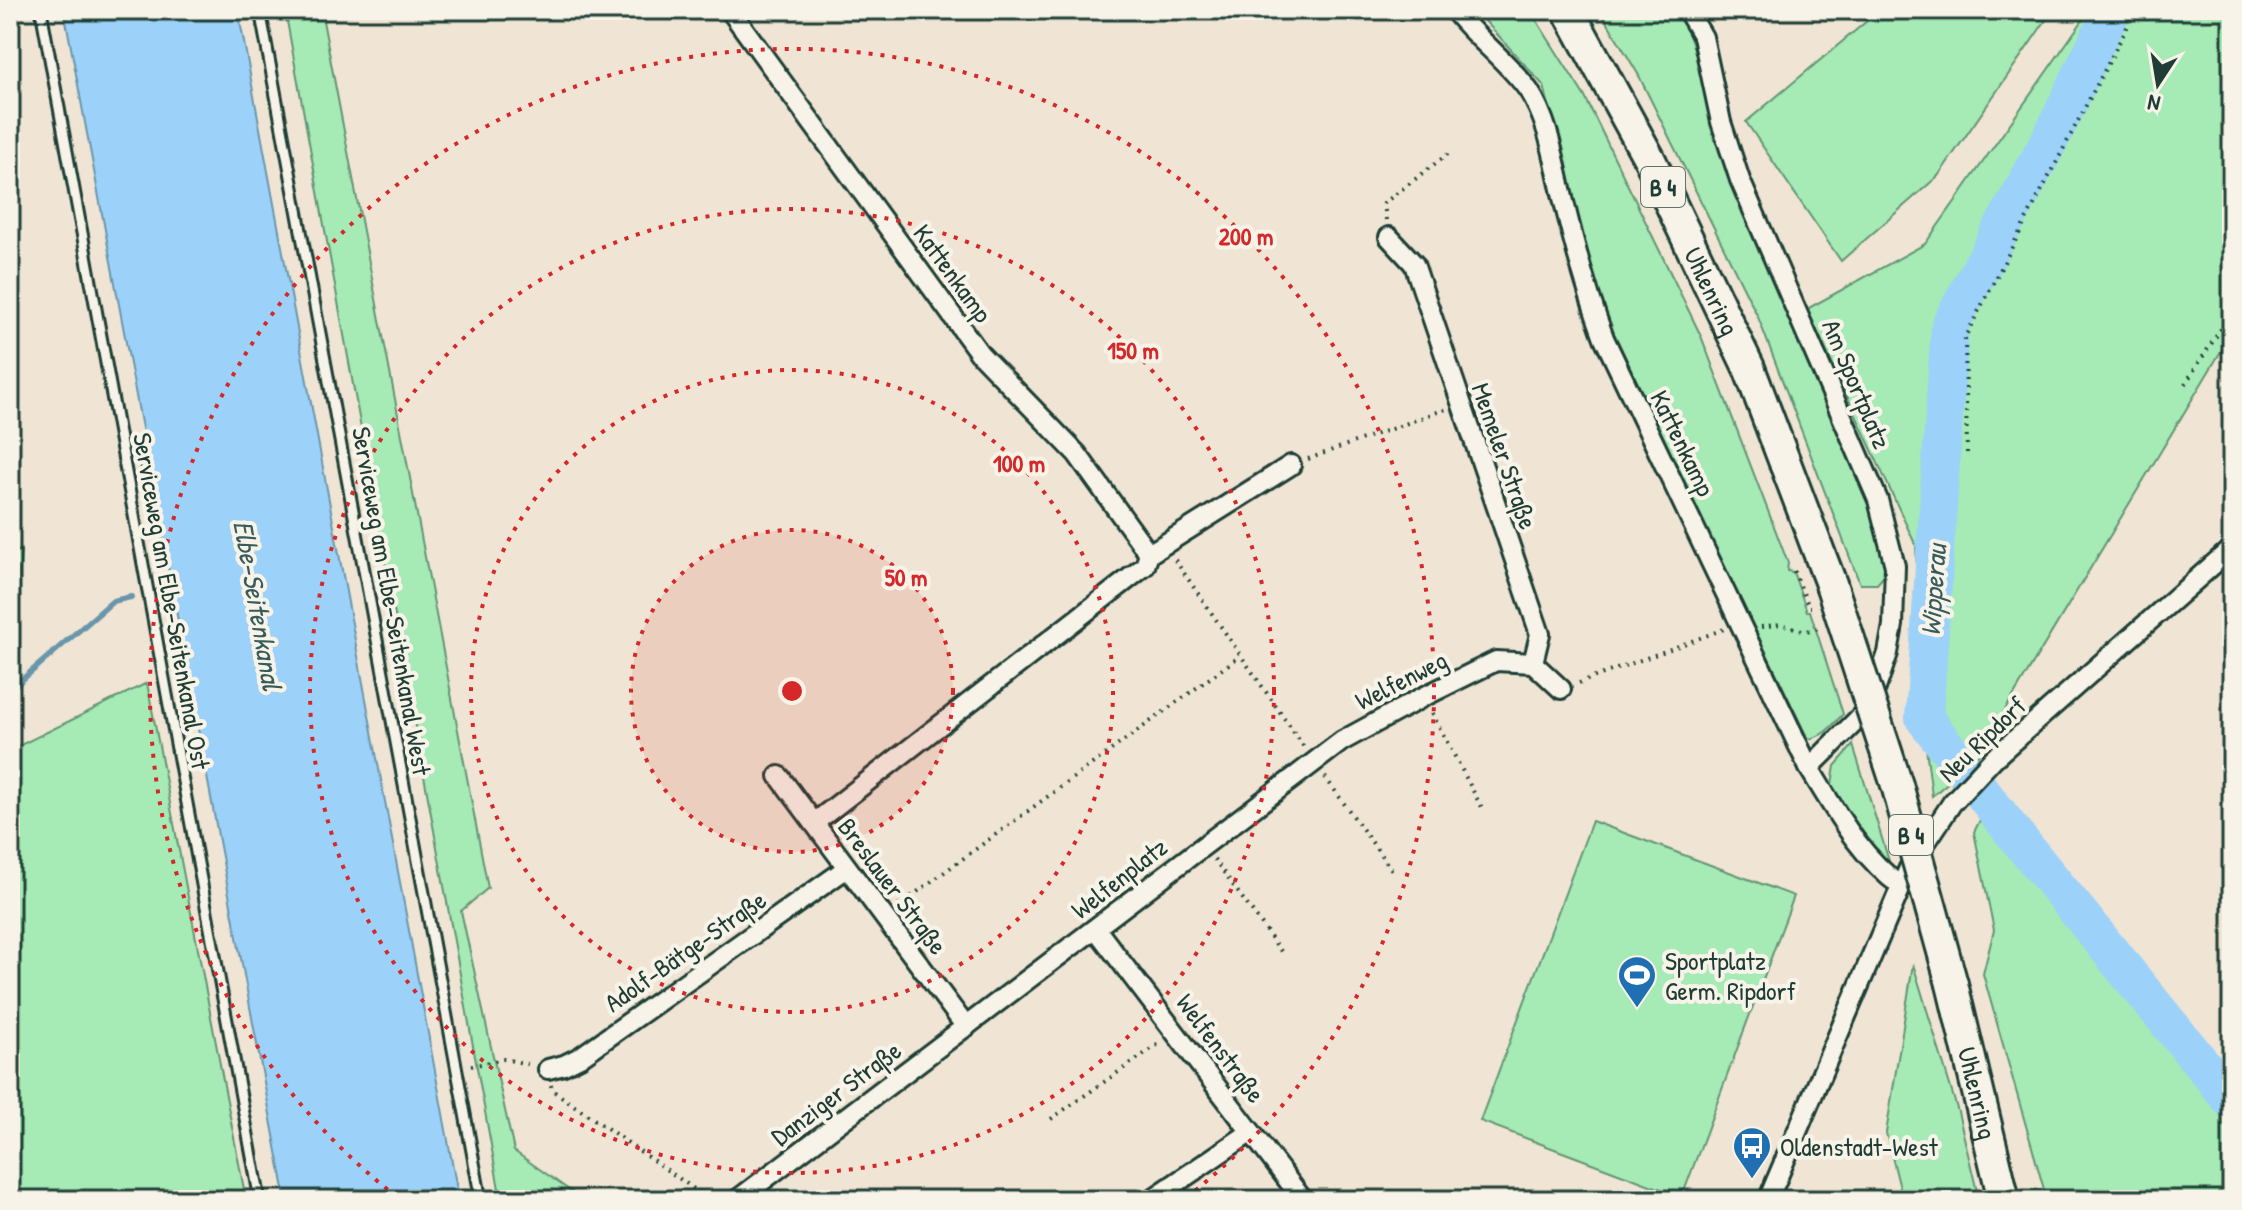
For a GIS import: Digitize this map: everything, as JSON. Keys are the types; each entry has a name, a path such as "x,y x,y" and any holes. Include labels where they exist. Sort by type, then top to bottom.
{"highway":[{"name":"Uhlenring","path":"1568,10 1650,160 1749,368 1831,584 1897,785 1952,984 2004,1200"}],"street":[{"name":"Kattenkamp","path":"730,10 980,354 1077,454 1157,549"},
{"name":"Kattenkamp","path":"1454,10 1508,67 1529,92 1539,111 1579,264 1604,338 1809,768 1850,835 1901,886"},
{"name":"Am Sportplatz","path":"1687,10 1703,37 1721,122 1740,180 1878,500 1895,566 1893,625 1888,653 1876,688 1862,715 1809,768"},
{"name":"Memeler Straße","path":"1389,237 1414,264 1540,634 1533,663"},
{"path":"814,823 1145,566 1157,549 1291,465"},
{"name":"Neu Ripdorf","path":"1768,1200 1901,886 1957,797 1986,766 2232,548"},
{"name":"Welfenweg","path":"1308,766 1366,727 1496,661 1533,663"},
{"path":"1533,663 1561,689"},
{"name":"Welfenplatz","path":"966,1027 1308,766"},
{"name":"Breslauer Straße","path":"779,776 966,1027"},
{"name":"Adolf-Bätge-Straße","path":"548,1069 580,1057 847,868"},
{"name":"Welfenstraße","path":"1096,929 1303,1200"},
{"name":"Danziger Straße","path":"737,1200 966,1027"},
{"path":"1151,1200 1251,1132"}],"lane":[{"name":"Serviceweg am Elbe-Seitenkanal Ost","path":"41,10 260,1200"},
{"name":"Serviceweg am Elbe-Seitenkanal West","path":"260,10 481,1200"}],"path":[{"path":"1967,453 1965,337 2136,10"},
{"path":"1389,237 1384,203 1448,154"},
{"path":"2185,384 2232,312"},
{"path":"1291,465 1460,404"},
{"path":"1157,549 1240,656 1308,766 1394,873"},
{"path":"1794,571 1809,607"},
{"path":"1561,689 1740,623"},
{"path":"884,917 1240,656"},
{"path":"1423,697 1483,810"},
{"path":"1203,845 1283,954"},
{"path":"1051,1119 1176,1031"},
{"path":"457,1069 504,1059 548,1069 552,1090 710,1200"}],"green space":[{"path":"285,10 321,10 488,888 461,911 514,1151 583,1200 501,1200"},
{"path":"1475,10 1530,10 1585,97 1701,336 1788,563 1787,571 1793,572 1807,611 1810,611 1843,714 1819,736 1808,739 1608,326 1544,86"},
{"path":"1600,10 1679,10 1859,476 1888,564 1877,584 1860,584 1758,317 1638,74"},
{"path":"1880,10 2053,10 1938,176 1841,261 1746,122"},
{"path":"2090,10 2232,10 2232,333 1975,760 1932,796 1922,715 1916,546 1807,309 1925,244"},
{"path":"10,550 21,551 10,668"},
{"path":"147,683 246,1200 10,1200 10,750"},
{"path":"1853,745 1887,862 1857,831 1831,790 1835,766"},
{"path":"1986,808 2232,1110 2232,1200 2047,1200 1983,974 1994,930 1974,832"},
{"name":"Sportplatz Germ. Ripdorf","path":"1592,821 1794,896 1682,1197 1480,1121"},
{"path":"1913,964 1958,1112 1979,1200 1903,1200 1886,1133"}],"water":[{"name":"Elbe-Seitenkanal","path":"64,10 238,10 459,1200 286,1200"}],"waterway":[{"name":"Wipperau","path":"2112,10 2055,130 1950,325 1924,718 2232,1101"},
{"path":"161,592 172,589"},
{"path":"10,690 113,601 131,597"}],"place":[{"name":"Sportplatz Germ. Ripdorf","path":"1637,1009"},
{"name":"Oldenstadt-West","path":"1752,1180"}]}
